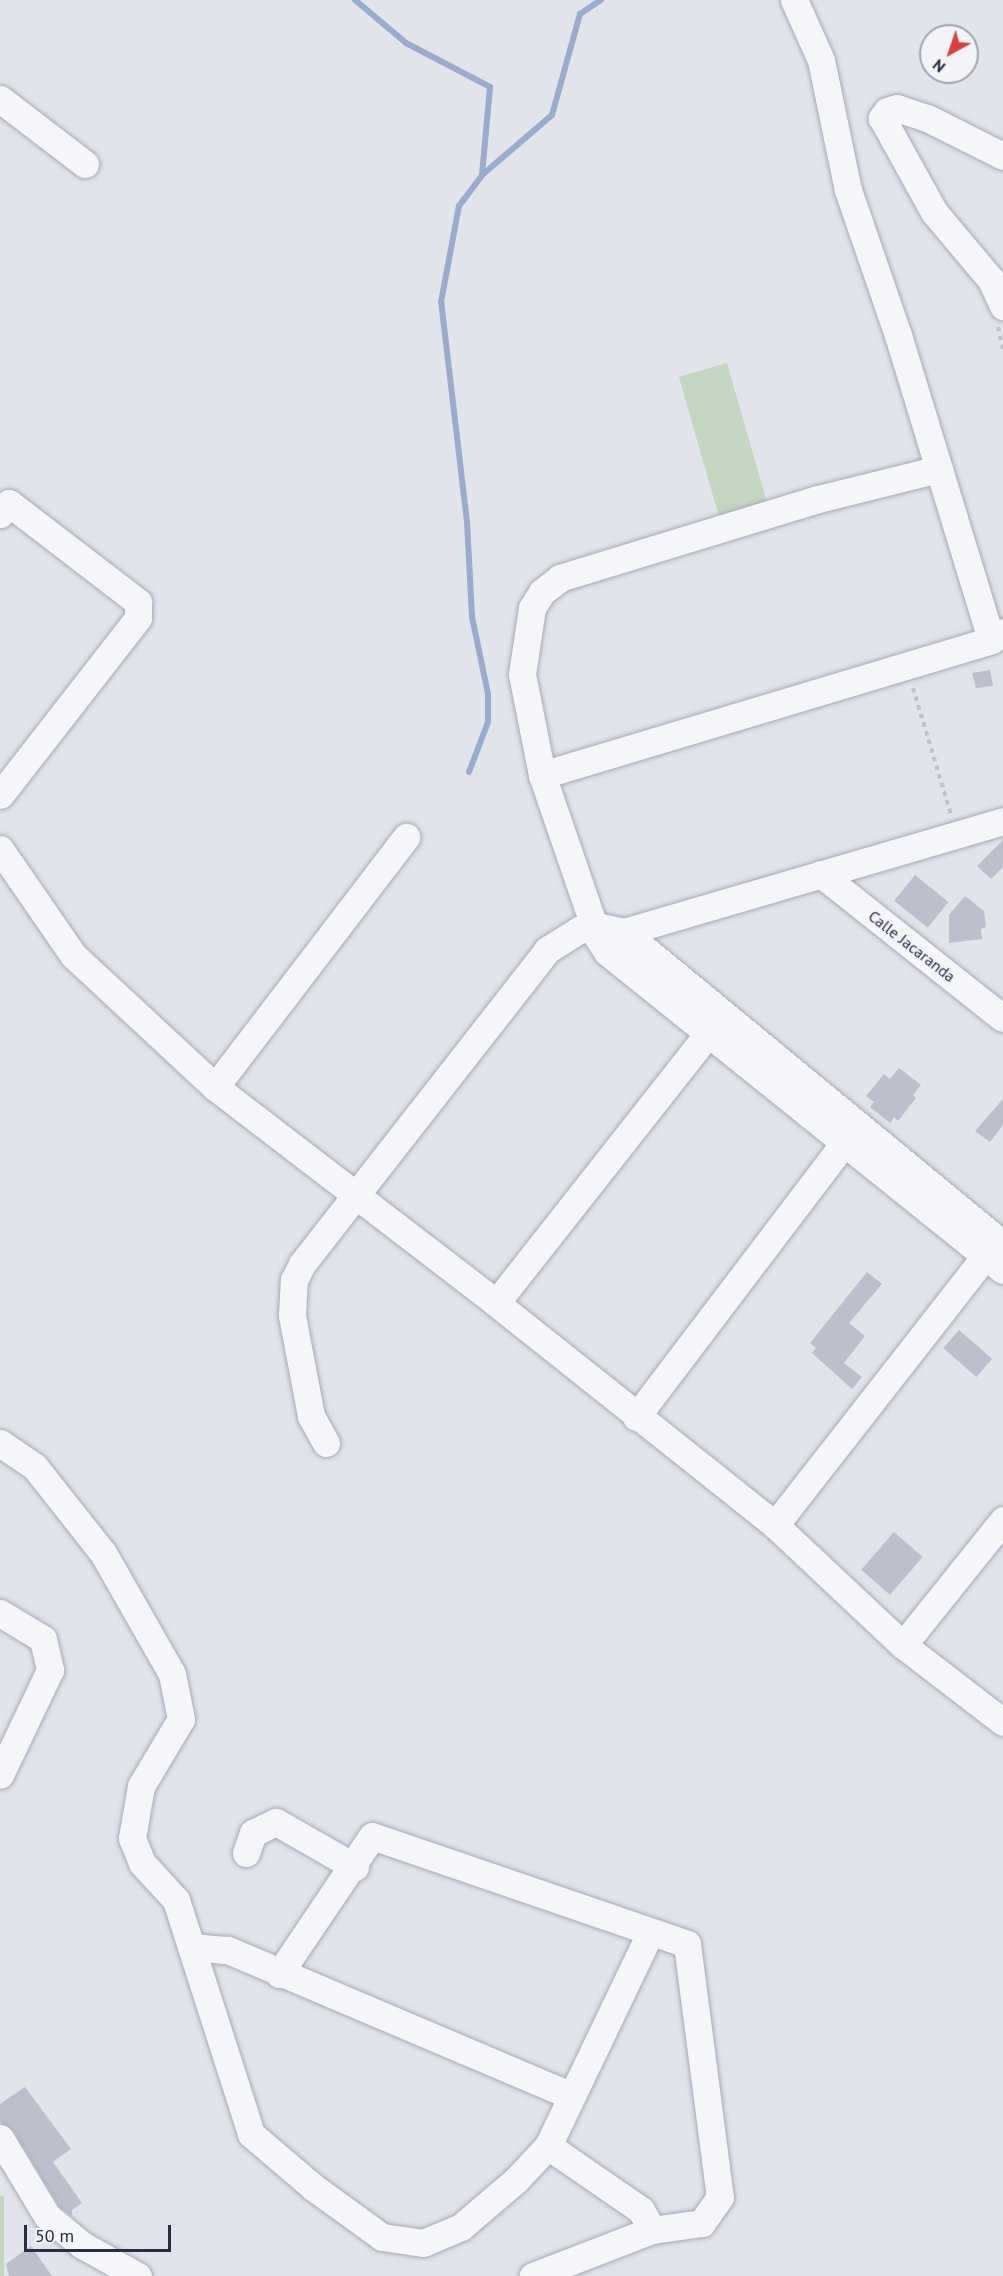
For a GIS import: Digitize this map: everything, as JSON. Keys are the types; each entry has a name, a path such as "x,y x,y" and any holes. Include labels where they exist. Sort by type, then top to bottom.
{"street":[{"path":"542,775 997,636 939,469 848,190 821,60 794,0"},
{"path":"0,99 86,164"},
{"path":"1003,156 927,118 897,108 887,111 882,118 934,212 991,280 1003,306"},
{"path":"775,1525 997,1252 715,1025 607,952 542,775 522,674 532,608 542,592 560,578 818,499 939,469"},
{"path":"0,514 9,503 138,602 138,618 0,795"},
{"path":"326,1443 311,1416 301,1370 292,1315 294,1280 314,1246 547,950 565,936 596,926 624,932 1003,821"},
{"path":"214,1087 406,837"},
{"path":"0,849 73,955 214,1087 496,1303 636,1417 775,1525 903,1645 1003,1722"},
{"name":"Calle Jacaranda","path":"821,874 1003,1018"},
{"path":"624,932 715,1025"},
{"path":"496,1303 715,1025"},
{"path":"636,1417 851,1134"},
{"path":"0,1443 35,1467 103,1553 172,1674 180,1719 141,1786 132,1838 142,1863 176,1900 251,2134 313,2187 382,2237 423,2242 460,2227 516,2180 548,2146 569,2095 622,1996 650,1933"},
{"path":"903,1645 1003,1520"},
{"path":"0,1613 44,1639 50,1670 0,1776"},
{"path":"246,1853 253,1833 276,1822 355,1867"},
{"path":"279,1974 355,1867 372,1836 687,1944 720,2197 702,2223 652,2230 533,2276"},
{"path":"191,1947 228,1950 279,1974 569,2095"},
{"path":"0,2138 47,2216 82,2245 138,2276"},
{"path":"548,2146 641,2210 652,2230"}],"path":[{"path":"913,687 957,836"}],"green space":[{"path":"727,363 767,501 719,515 679,377"},
{"path":"0,2196 4,2196 4,2276 0,2276"}],"building":[{"path":"990,670 993,686 976,688 972,673"},
{"path":"1003,840 1003,867 991,879 977,866"},
{"path":"915,875 948,902 928,928 894,901"},
{"path":"965,896 984,911 986,927 981,929 982,939 949,943 949,915"},
{"path":"899,1068 921,1085 913,1095 916,1098 898,1121 894,1117 890,1123 870,1107 874,1102 866,1096 884,1074 890,1079"},
{"path":"1003,1099 1003,1125 990,1142 975,1131"},
{"path":"867,1272 882,1284 849,1323 865,1336 844,1363 862,1377 852,1389 812,1353 816,1348 810,1343"},
{"path":"959,1330 992,1359 976,1377 943,1348"},
{"path":"894,1532 923,1557 890,1595 861,1570"},
{"path":"25,2087 71,2149 53,2162 82,2203 72,2210 72,2216 59,2206 13,2130 0,2122 0,2104"},
{"path":"31,2246 52,2276 9,2276 6,2264"}],"waterway":[{"path":"355,0 406,43 490,87 482,175"},
{"path":"469,772 488,722 488,694 472,617 467,522 441,302 459,206 482,175 552,115 580,14 601,0"}]}
